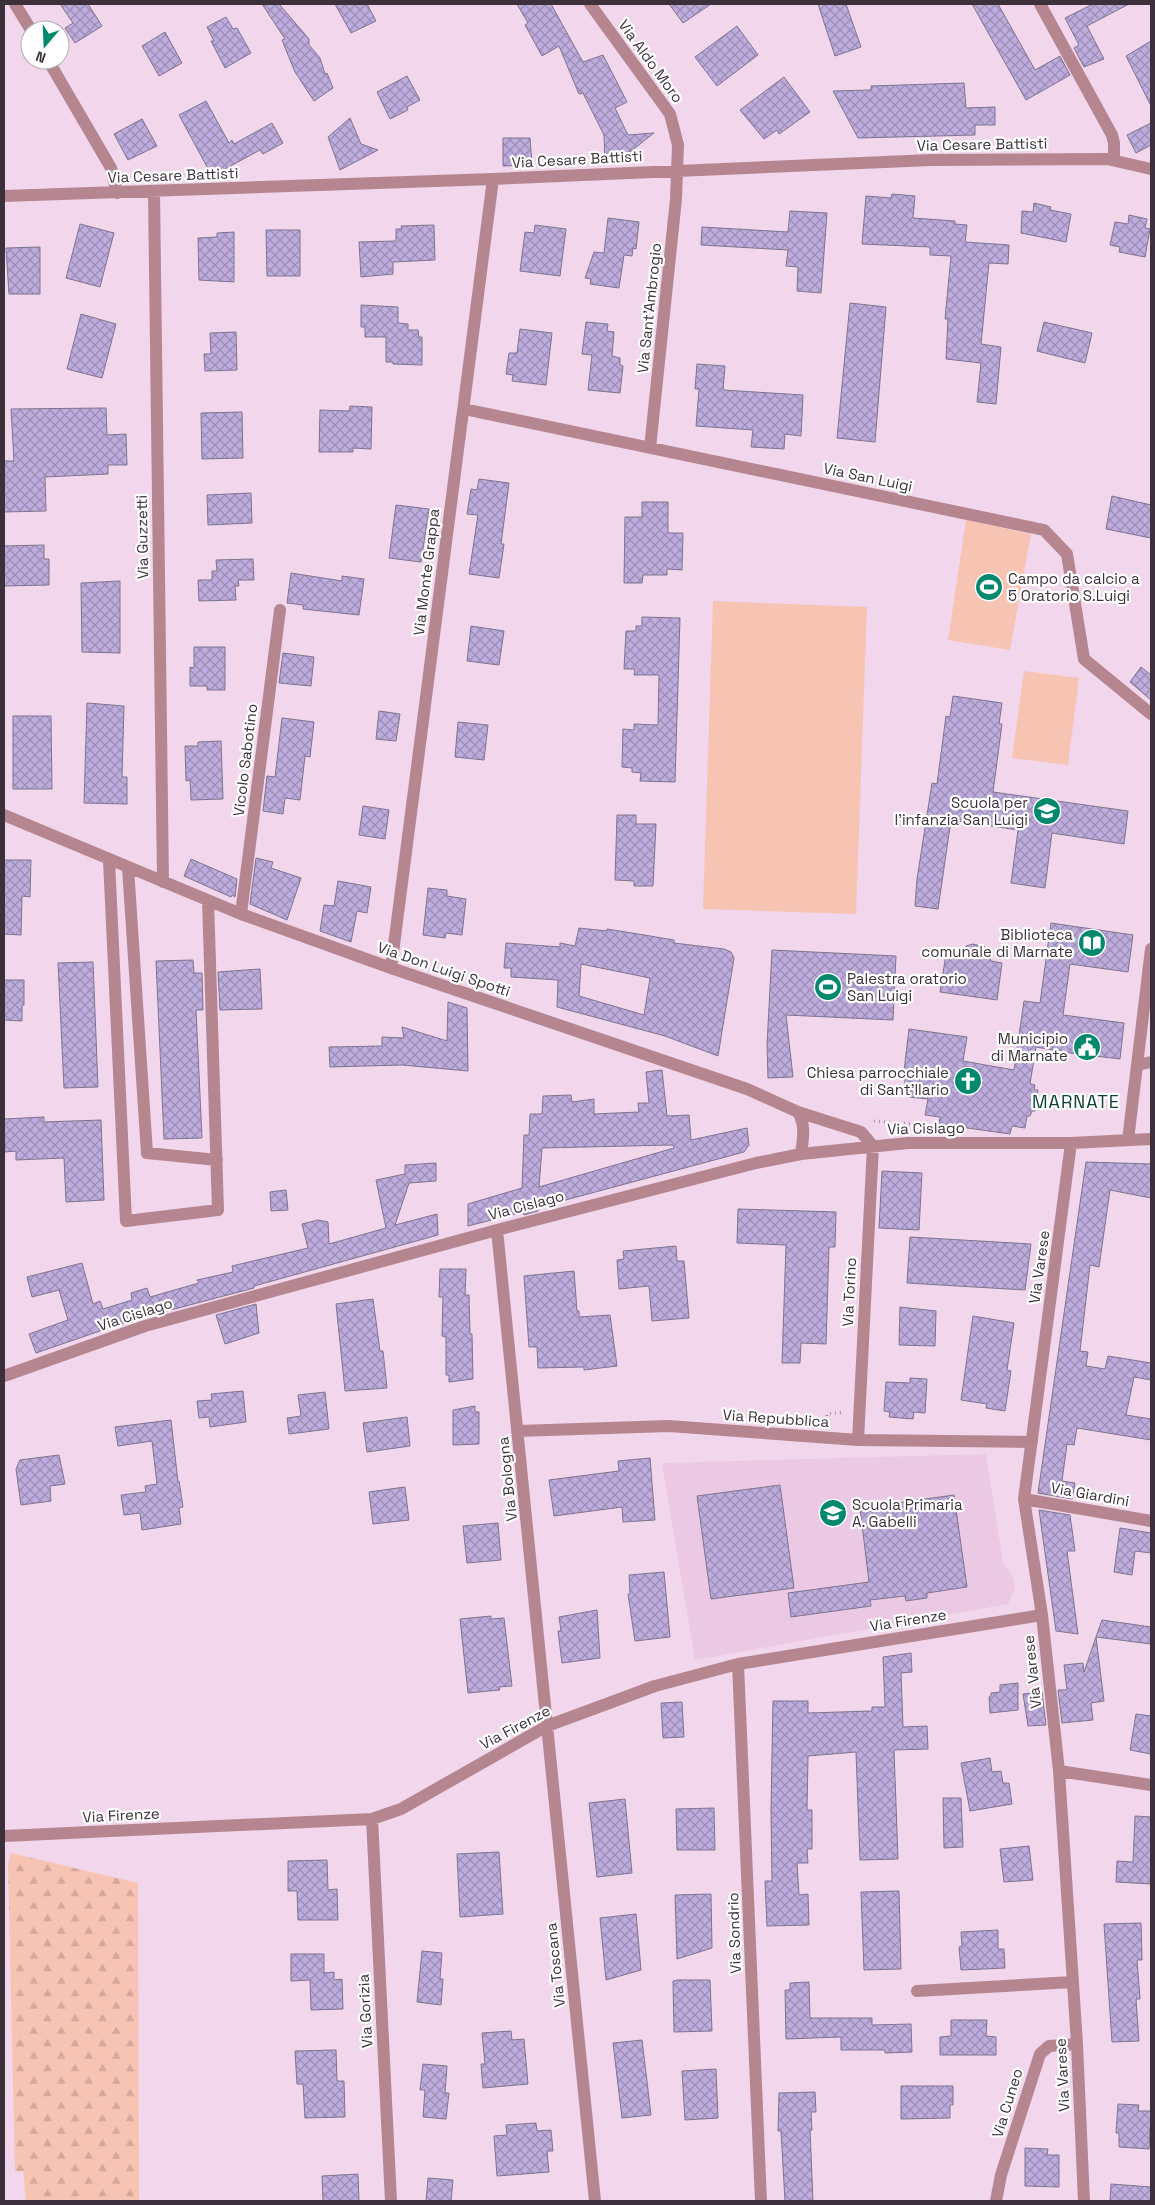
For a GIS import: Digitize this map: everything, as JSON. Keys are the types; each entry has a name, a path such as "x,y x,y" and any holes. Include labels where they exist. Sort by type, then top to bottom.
{"street":[{"path":"15,4 25,20"},
{"name":"Via Aldo Moro","path":"590,4 670,114 678,140 679,170"},
{"path":"1040,4 1112,135 1114,160"},
{"path":"54,70 111,168 117,193"},
{"name":"Via Cesare Battisti","path":"4,196 493,179 931,160 1042,158 1114,160 1151,169"},
{"name":"Via Sant'Ambrogio","path":"650,448 679,170"},
{"name":"Via Monte Grappa","path":"391,968 493,179"},
{"name":"Via Guzzetti","path":"154,192 163,882"},
{"name":"Via San Luigi","path":"464,409 1044,530 1067,554 1084,658 1151,714"},
{"name":"Vicolo Sabotino","path":"241,914 280,610"},
{"name":"Via Don Luigi Spotti","path":"4,815 241,914 391,968 747,1088 798,1112 861,1132 873,1146"},
{"path":"110,860 126,1221 218,1210 208,901"},
{"path":"128,868 147,1153 217,1160"},
{"path":"1128,1140 1148,999 1151,949"},
{"path":"1148,999 1151,1013"},
{"path":"1137,1066 1151,1062"},
{"path":"798,1112 803,1121 804,1130 801,1154"},
{"name":"Via Cislago","path":"4,1376 145,1326 497,1230 734,1168 801,1154 908,1143 1071,1143 1151,1139"},
{"name":"Via Varese","path":"1071,1143 1024,1499 1042,1615 1059,1771 1077,2044 1084,2201"},
{"name":"Via Torino","path":"858,1440 873,1146"},
{"name":"Via Bologna","path":"497,1230 547,1726"},
{"name":"Via Repubblica","path":"518,1431 669,1426 858,1440 1032,1442"},
{"name":"Via Giardini","path":"1024,1499 1151,1522"},
{"name":"Via Firenze","path":"4,1836 372,1819 401,1809 547,1726 655,1686 738,1664 1042,1615"},
{"name":"Via Sondrio","path":"738,1664 761,2201"},
{"name":"Via Toscana","path":"547,1726 595,2201"},
{"path":"1059,1771 1151,1785"},
{"name":"Via Gorizia","path":"372,1819 391,2201"},
{"path":"917,1991 1073,1982"},
{"name":"Via Cuneo","path":"996,2201 1001,2176 1040,2054 1049,2046 1077,2044"}],"shaded area":[{"name":"Scuola Primaria A. Gabelli","path":"986,1454 1003,1563 1012,1575 1015,1587 1008,1604 695,1660 662,1463"}],"green space":[{"name":"Campo da calcio a 5 Oratorio S.Luigi","path":"966,520 1031,534 1010,650 948,640"},
{"path":"713,601 867,607 856,914 703,909"},
{"path":"1024,671 1079,678 1068,765 1012,758"},
{"path":"11,1853 138,1883 139,2201 26,2201 23,2171 15,2171 8,1864"}],"building":[{"path":"60,4 88,4 102,26 75,43 70,36 70,25 73,23"},
{"path":"262,4 279,4 309,39 309,45 320,58 325,74 327,73 333,88 314,101 295,72 282,40 285,39"},
{"path":"335,4 367,4 376,21 351,33"},
{"path":"517,4 551,4 583,62 603,55 627,102 615,108 628,135 654,133 617,162 605,162 604,135 583,93 579,94 559,46 542,56 525,25 528,23"},
{"path":"669,4 711,4 683,23"},
{"path":"818,4 846,4 861,47 835,56"},
{"path":"972,4 998,4 1035,70 1060,56 1070,75 1026,100"},
{"path":"1093,4 1129,4 1087,26 1104,59 1084,67 1074,48 1079,45 1065,18"},
{"path":"226,17 233,29 237,28 251,53 225,68 211,41 214,41 207,27"},
{"path":"737,26 758,55 717,86 695,57"},
{"path":"165,32 182,63 159,76 142,46"},
{"path":"1151,41 1151,106 1126,56"},
{"path":"407,76 420,100 407,107 408,110 390,119 377,92"},
{"path":"784,77 810,112 779,134 777,130 764,139 740,110"},
{"path":"964,83 966,108 995,107 995,125 975,125 975,135 858,138 833,91 871,90 871,86"},
{"path":"206,101 229,143 232,140 234,144 272,123 283,143 263,154 260,150 212,176 179,115"},
{"path":"350,118 361,144 378,150 340,170 328,137"},
{"path":"142,119 157,146 128,160 114,134"},
{"path":"1151,123 1151,145 1136,153 1127,135"},
{"path":"503,138 530,138 532,165 503,166"},
{"path":"892,194 915,196 913,218 955,221 955,224 967,225 965,242 1009,245 1008,264 989,263 981,344 1001,347 996,404 977,402 981,363 946,359 948,319 945,319 951,256 930,255 930,247 862,244 866,196 891,198"},
{"path":"1034,203 1051,207 1050,210 1071,214 1066,242 1021,233 1022,211 1033,212"},
{"path":"790,211 827,213 821,293 797,291 798,267 786,266 788,250 701,245 702,227 788,232"},
{"path":"1129,215 1147,219 1145,228 1150,229 1145,257 1119,252 1120,247 1110,245 1115,222 1128,224"},
{"path":"608,218 639,222 636,249 633,248 632,256 624,255 619,288 590,284 591,279 585,278 594,252 604,253"},
{"path":"80,224 114,233 100,287 66,278"},
{"path":"434,225 435,260 393,262 393,274 361,277 359,242 396,241 396,229 402,229 401,226"},
{"path":"535,225 566,229 560,276 520,271 525,232 534,233"},
{"path":"266,230 300,230 300,276 267,276"},
{"path":"234,232 234,282 199,280 198,238 217,237 217,233"},
{"path":"40,247 40,294 9,294 6,248"},
{"path":"850,303 886,307 875,442 837,438"},
{"path":"361,305 398,307 398,323 408,324 408,330 418,330 419,337 422,337 422,365 386,362 386,337 365,337 365,327 361,327"},
{"path":"81,314 116,324 102,378 67,369"},
{"path":"586,322 608,324 607,331 614,332 612,356 620,358 620,365 623,366 620,393 588,390 592,355 582,354"},
{"path":"1044,322 1092,333 1085,363 1037,351"},
{"path":"520,329 552,333 546,385 512,381 513,375 506,374 509,353 517,353"},
{"path":"236,332 237,370 205,371 204,354 211,354 210,333"},
{"path":"697,364 725,366 723,390 803,395 801,436 785,434 784,449 751,447 753,430 696,426 699,389 695,389"},
{"path":"350,406 372,407 371,449 353,448 353,452 319,452 320,410 349,411"},
{"path":"106,408 107,435 126,434 127,465 108,465 108,474 45,477 46,511 4,512 4,461 14,461 11,409"},
{"path":"242,412 243,458 202,459 201,413"},
{"path":"479,479 509,483 501,544 504,544 499,578 469,574 478,515 467,514 471,489 477,490"},
{"path":"251,493 252,523 208,525 207,495"},
{"path":"1112,496 1151,505 1151,538 1106,529"},
{"path":"642,502 668,502 668,533 683,533 682,570 667,569 667,575 643,575 642,583 624,583 625,517 642,517"},
{"path":"396,505 429,509 421,562 389,558"},
{"path":"44,545 44,559 49,559 49,585 4,586 4,546"},
{"path":"253,559 254,580 238,580 239,586 235,586 236,600 199,601 198,580 212,580 212,571 217,571 216,560"},
{"path":"291,573 342,581 342,576 364,579 359,615 303,609 303,605 287,603"},
{"path":"120,581 120,653 82,652 81,583"},
{"path":"642,617 680,618 675,782 640,781 641,773 632,772 632,768 622,767 623,729 634,730 634,724 658,725 659,675 634,675 635,669 624,669 626,631 636,631 636,626 642,626"},
{"path":"471,626 504,631 499,665 467,661"},
{"path":"194,647 225,647 225,690 207,690 207,686 190,686 190,667 194,668"},
{"path":"283,653 314,657 311,686 279,683"},
{"path":"1141,667 1151,675 1151,700 1130,682"},
{"path":"953,696 1002,703 999,724 1002,724 993,792 1128,811 1124,844 1052,833 1045,888 1011,883 1018,830 951,820 938,909 915,906 917,879 932,783 937,784 946,716 950,717"},
{"path":"87,703 124,706 122,777 127,777 127,804 84,803"},
{"path":"379,711 400,714 396,741 376,739"},
{"path":"13,716 51,716 52,789 13,789"},
{"path":"282,718 314,722 310,757 305,756 300,800 285,798 283,814 263,811 267,776 275,777"},
{"path":"458,722 488,725 484,760 455,757"},
{"path":"221,741 223,799 191,800 190,780 186,781 185,746 198,746 198,742"},
{"path":"363,806 389,810 385,839 359,835"},
{"path":"617,815 636,815 636,824 656,824 653,886 634,886 634,881 615,880"},
{"path":"256,858 273,862 271,868 301,878 287,920 250,904"},
{"path":"191,859 237,879 235,897 232,895 231,897 184,876"},
{"path":"4,860 31,860 30,897 22,896 21,935 4,934"},
{"path":"338,881 371,887 367,913 357,911 351,942 320,931 324,905 334,906"},
{"path":"428,888 447,890 447,896 466,899 462,935 446,933 445,938 423,935"},
{"path":"1051,923 1133,935 1128,972 1070,964 1063,1015 1124,1023 1120,1059 1036,1047 1030,1084 1035,1085 1034,1090 1038,1090 1035,1111 1032,1111 1030,1116 1027,1116 1025,1128 1012,1126 1010,1134 939,1124 940,1117 925,1115 928,1099 909,1097 904,1089 909,1029 967,1037 963,1061 1014,1070 1024,1001 1040,1003"},
{"path":"579,928 607,931 607,929 674,940 674,943 724,949 731,952 734,958 718,1056 665,1036 557,1007 558,980 511,977 511,968 504,968 506,943 560,947 560,943 575,946","holes":["581,964 650,978 644,1015 579,996"]},
{"path":"973,944 985,947 991,961 1002,963 997,1000 940,992 946,954 958,956 966,946"},
{"path":"772,950 896,956 893,1020 786,1015 793,1077 768,1078 767,1045"},
{"path":"193,960 194,973 202,973 203,1010 196,1010 202,1138 164,1139 156,961"},
{"path":"93,962 98,1087 64,1088 58,963"},
{"path":"260,969 262,1009 220,1010 218,972"},
{"path":"4,980 24,980 22,1021 4,1020"},
{"path":"448,1002 467,1008 468,1071 402,1065 330,1067 329,1047 382,1046 382,1037 404,1038 402,1027 447,1041"},
{"path":"662,1070 667,1116 689,1115 691,1140 747,1128 749,1145 744,1152 547,1205 538,1208 538,1211 524,1215 523,1212 468,1226 468,1204 522,1188 524,1135 529,1135 530,1114 542,1114 543,1096 571,1095 572,1102 594,1099 594,1114 639,1112 638,1103 649,1103 646,1072","holes":["673,1145 674,1148 539,1187 542,1148"]},
{"path":"44,1117 44,1122 101,1120 104,1200 66,1202 64,1158 16,1160 16,1151 5,1152 4,1119"},
{"path":"1086,1162 1151,1164 1151,1198 1110,1190 1099,1267 1090,1265 1080,1351 1088,1352 1086,1366 1105,1369 1108,1356 1151,1363 1151,1380 1134,1377 1126,1415 1151,1419 1151,1440 1077,1428 1074,1445 1067,1444 1062,1481 1075,1483 1072,1499 1038,1493"},
{"path":"436,1163 436,1181 409,1183 395,1225 437,1214 438,1235 254,1286 254,1288 129,1321 36,1353 29,1334 68,1320 59,1290 32,1297 27,1277 82,1263 93,1304 100,1301 103,1309 132,1300 131,1293 147,1288 150,1297 199,1283 197,1280 233,1272 232,1266 308,1248 302,1224 318,1220 328,1222 329,1244 386,1228 376,1180 405,1174 405,1165"},
{"path":"882,1171 922,1173 919,1230 879,1228"},
{"path":"286,1190 288,1210 271,1211 270,1192"},
{"path":"738,1209 836,1212 835,1247 829,1247 826,1344 801,1343 800,1363 782,1363 786,1245 737,1243"},
{"path":"910,1237 1031,1244 1025,1290 907,1283"},
{"path":"676,1246 677,1261 684,1261 689,1318 652,1321 649,1286 619,1289 617,1260 624,1259 623,1251"},
{"path":"440,1269 466,1269 465,1295 469,1295 473,1379 449,1382 449,1375 446,1375 446,1337 442,1336 443,1297 439,1297"},
{"path":"574,1271 579,1317 610,1315 617,1366 584,1370 584,1367 538,1368 537,1347 529,1347 524,1276"},
{"path":"373,1299 380,1351 383,1351 387,1388 345,1391 336,1304"},
{"path":"256,1304 259,1333 225,1344 216,1315"},
{"path":"900,1307 936,1311 935,1346 899,1345"},
{"path":"973,1316 1014,1323 1007,1370 1011,1371 1005,1411 986,1408 987,1404 961,1400"},
{"path":"910,1378 927,1379 925,1413 914,1412 913,1419 889,1417 890,1412 884,1411 886,1382 910,1383"},
{"path":"243,1391 246,1422 210,1427 209,1417 199,1418 197,1401 212,1400 211,1394"},
{"path":"325,1392 329,1429 289,1434 287,1418 301,1416 298,1395"},
{"path":"475,1406 475,1412 479,1412 479,1444 453,1445 453,1410"},
{"path":"407,1417 410,1446 367,1452 363,1423"},
{"path":"171,1420 178,1482 183,1507 179,1508 181,1524 142,1530 140,1513 124,1515 121,1495 146,1492 145,1486 157,1484 152,1441 118,1446 115,1427"},
{"path":"59,1455 65,1484 50,1486 51,1501 21,1505 16,1469 20,1460"},
{"path":"650,1458 655,1520 623,1522 622,1507 554,1516 549,1480 619,1471 618,1461"},
{"path":"780,1485 794,1588 711,1599 697,1496"},
{"path":"405,1487 409,1520 373,1524 369,1492"},
{"path":"954,1495 967,1587 927,1593 927,1598 906,1601 905,1596 870,1600 871,1606 791,1617 788,1593 869,1582 860,1508"},
{"path":"1039,1510 1070,1515 1075,1551 1067,1551 1078,1634 1056,1631"},
{"path":"498,1523 501,1560 467,1563 463,1526"},
{"path":"1120,1528 1151,1533 1151,1553 1135,1551 1132,1575 1114,1572"},
{"path":"664,1572 670,1637 635,1641 628,1594 630,1594 629,1575"},
{"path":"597,1610 600,1658 562,1663 558,1631 561,1631 559,1617"},
{"path":"491,1616 491,1619 504,1618 512,1686 499,1687 500,1690 468,1693 460,1619"},
{"path":"1102,1620 1151,1627 1151,1644 1096,1637"},
{"path":"1096,1637 1104,1701 1091,1703 1093,1720 1062,1723 1058,1690 1067,1690 1064,1665 1083,1663 1084,1672"},
{"path":"911,1653 912,1672 901,1673 903,1727 927,1726 928,1749 894,1750 898,1859 860,1860 856,1752 808,1756 807,1810 812,1810 812,1849 807,1849 808,1863 797,1863 799,1895 808,1894 809,1925 767,1926 765,1881 772,1881 773,1701 808,1701 808,1713 872,1711 872,1707 885,1707 883,1657"},
{"path":"1018,1683 1018,1710 990,1713 989,1697 991,1693 1000,1692 1000,1685"},
{"path":"1042,1692 1046,1725 1028,1726 1023,1694"},
{"path":"682,1702 684,1737 663,1738 661,1703"},
{"path":"1136,1714 1151,1716 1151,1754 1130,1750"},
{"path":"990,1758 992,1772 1001,1771 1003,1783 1009,1783 1012,1804 970,1811 961,1763"},
{"path":"943,1798 961,1798 963,1847 944,1848"},
{"path":"625,1799 632,1873 597,1877 589,1803"},
{"path":"714,1808 715,1850 677,1850 676,1809"},
{"path":"1135,1816 1151,1817 1151,1884 1116,1882 1117,1861 1133,1862"},
{"path":"1029,1846 1033,1880 1004,1882 1000,1849"},
{"path":"499,1852 503,1914 460,1917 457,1854"},
{"path":"327,1860 328,1890 337,1889 338,1920 298,1920 297,1891 288,1891 288,1861"},
{"path":"899,1891 901,1969 864,1970 861,1892"},
{"path":"711,1894 712,1948 677,1959 675,1895"},
{"path":"636,1914 641,1970 606,1980 600,1918"},
{"path":"1141,1923 1142,1960 1137,1960 1140,1999 1136,1999 1139,2041 1112,2042 1104,1924"},
{"path":"998,1930 998,1949 1004,1949 1005,1968 961,1970 959,1947 962,1946 961,1932"},
{"path":"422,1951 442,1953 441,2005 417,2002"},
{"path":"291,1954 324,1954 324,1973 334,1972 334,1980 342,1979 343,2009 311,2010 310,1980 291,1981"},
{"path":"710,1980 712,2031 674,2032 673,1981"},
{"path":"809,1982 810,2018 872,2018 872,2025 911,2024 912,2052 885,2053 885,2050 841,2050 841,2037 786,2039 785,1990 790,1990 790,1983"},
{"path":"951,2020 987,2020 986,2036 996,2037 996,2055 940,2055 940,2037 951,2036"},
{"path":"511,2031 512,2040 524,2039 528,2084 483,2088 481,2064 485,2064 482,2033"},
{"path":"642,2040 651,2115 622,2118 613,2043"},
{"path":"336,2050 337,2081 344,2081 345,2117 305,2118 303,2084 297,2084 295,2051"},
{"path":"423,2064 447,2066 445,2093 449,2093 446,2119 423,2117 425,2090 420,2090"},
{"path":"716,2069 718,2118 685,2120 682,2071"},
{"path":"901,2086 953,2086 953,2105 950,2105 950,2118 901,2119"},
{"path":"815,2092 816,2112 811,2112 812,2130 810,2130 813,2201 785,2201 781,2131 778,2131 779,2093"},
{"path":"1118,2104 1139,2105 1138,2111 1151,2111 1149,2149 1119,2147 1119,2133 1116,2133"},
{"path":"536,2123 537,2131 551,2130 553,2151 547,2151 549,2172 497,2176 494,2136 507,2135 506,2125"},
{"path":"1025,2148 1048,2149 1047,2155 1059,2155 1059,2187 1025,2186"},
{"path":"358,2174 359,2201 323,2201 322,2176"},
{"path":"428,2178 453,2180 451,2201 426,2201"},
{"path":"1111,2184 1151,2187 1151,2201 1110,2201"}],"place":[{"name":"Campo da calcio a 5 Oratorio S.Luigi","path":"989,587"},
{"name":"Scuola per l'infanzia San Luigi","path":"1047,811"},
{"name":"Biblioteca comunale di Marnate","path":"1092,943"},
{"name":"Palestra oratorio San Luigi","path":"828,987"},
{"name":"Municipio di Marnate","path":"1087,1047"},
{"name":"Chiesa parrocchiale di Sant'Ilario","path":"968,1081"},
{"name":"Scuola Primaria A. Gabelli","path":"833,1513"}],"district":[{"name":"MARNATE","path":"1076,1101"}]}
